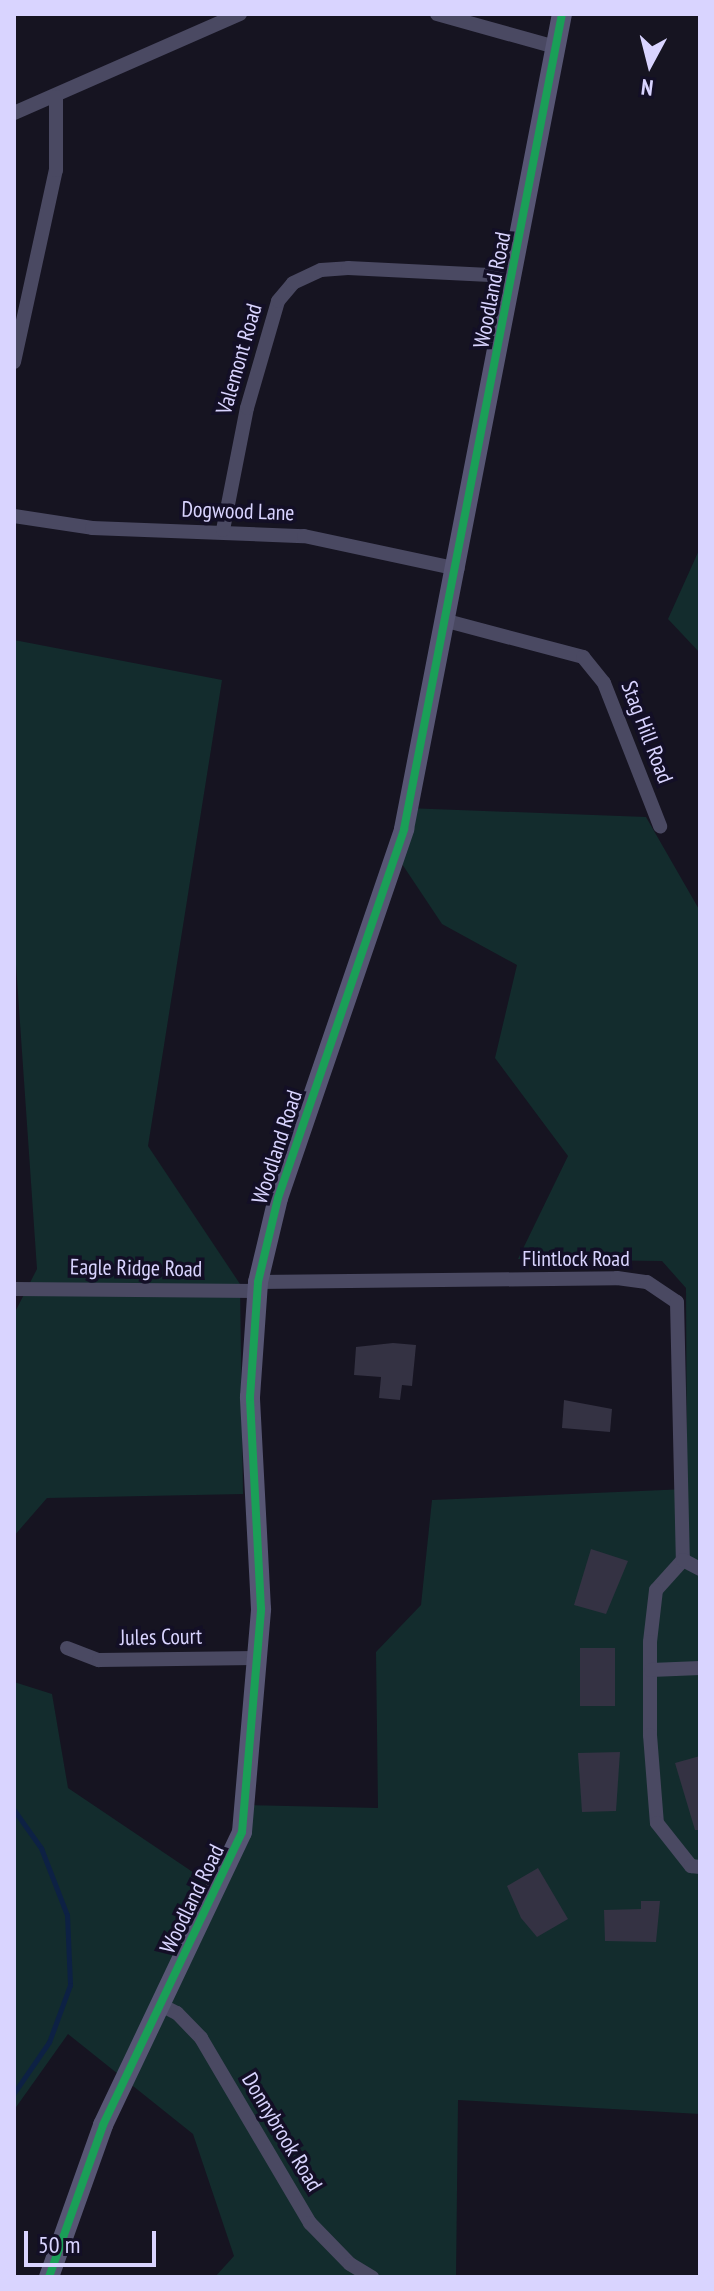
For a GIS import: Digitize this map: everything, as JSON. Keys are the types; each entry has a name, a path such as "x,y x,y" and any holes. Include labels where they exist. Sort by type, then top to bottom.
{"street":[{"path":"14,113 240,14"},
{"path":"437,14 555,47"},
{"name":"Woodland Road","path":"49,2277 92,2152 242,1832 261,1609 250,1397 257,1287 278,1198 404,829 458,569 562,14"},
{"path":"14,362 56,170 56,97"},
{"name":"Valemont Road","path":"223,530 247,408 278,301 293,283 321,270 348,268 513,276"},
{"name":"Dogwood Lane","path":"14,516 92,528 223,530 304,536 458,569"},
{"name":"Stag Hill Road","path":"447,621 583,657 604,683 660,826"},
{"name":"Flintlock Road","path":"257,1287 617,1278 663,1291 677,1302 683,1560"},
{"name":"Eagle Ridge Road","path":"14,1289 257,1287"},
{"path":"700,1569 683,1560 656,1590 651,1670 657,1823 691,1866 700,1867"},
{"name":"Jules Court","path":"67,1648 99,1660 258,1658"},
{"path":"651,1670 700,1668"},
{"name":"Donnybrook Road","path":"161,2005 177,2013 201,2038 310,2223 350,2264 372,2277"}],"green space":[{"path":"700,548 700,653 668,619"},
{"path":"14,640 222,680 148,1146 240,1284 243,1494 47,1498 14,1536 14,1314 37,1269 14,936"},
{"path":"406,808 646,817 700,911 700,2114 458,2100 456,2277 215,2277 234,2256 193,2134 68,2034 14,2110 14,1682 52,1694 68,1788 209,1883 248,1805 378,1808 376,1652 421,1605 432,1500 687,1489 686,1288 662,1261 518,1259 568,1156 495,1058 517,965 442,924 394,852"}],"building":[{"path":"393,1343 416,1345 412,1386 402,1385 400,1400 379,1398 381,1377 354,1375 356,1347"},
{"path":"564,1400 612,1409 610,1432 562,1428"},
{"path":"591,1549 628,1561 606,1614 574,1605"},
{"path":"580,1648 615,1648 615,1706 580,1706"},
{"path":"620,1752 616,1811 582,1812 578,1753"},
{"path":"700,1756 700,1830 695,1830 675,1763"},
{"path":"538,1868 568,1919 537,1937 521,1918 507,1886"},
{"path":"641,1901 660,1901 656,1942 605,1941 604,1910 641,1909"}],"waterway":[{"path":"14,1810 41,1848 67,1915 70,1985 49,2042 14,2093"}],"cycle path":[{"path":"49,2277 103,2125 242,1832 261,1609 250,1397 258,1282 278,1198 404,829 562,14"}]}
